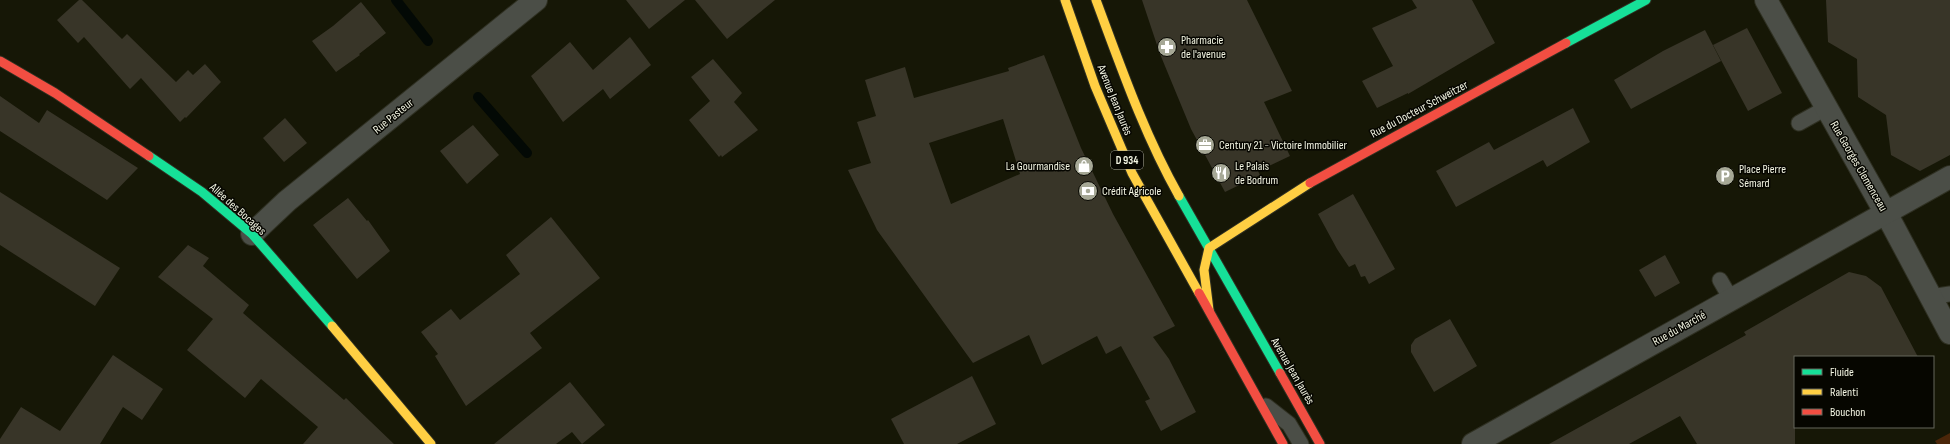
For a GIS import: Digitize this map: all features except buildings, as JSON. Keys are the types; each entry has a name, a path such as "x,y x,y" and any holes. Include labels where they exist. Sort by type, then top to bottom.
{"street":[{"name":"Rue Pasteur","path":"252,234 294,196 536,0"},
{"name":"Avenue Jean Jaurès","path":"1065,0 1095,86 1132,173 1283,444"},
{"name":"Avenue Jean Jaurès","path":"1096,0 1135,107 1165,171 1320,444"},
{"name":"Rue du Docteur Schweitzer","path":"1209,248 1312,182 1646,0"},
{"name":"Rue Georges Clemenceau","path":"1766,0 1885,212 1940,295 1950,333"},
{"name":"Allée des Bocages","path":"0,61 54,93 202,192 252,234 383,384 431,444"},
{"name":"Rue du Marché","path":"1474,444 1885,212 1950,178"},
{"name":"Avenue Jean Jaurès","path":"1209,248 1204,270 1209,310"}],"lane":[{"path":"1799,123 1826,108"},
{"path":"1720,280 1731,299"},
{"path":"1260,402 1289,424 1301,444"}],"shaded area":[{"path":"1950,433 1950,444 1937,444 1935,441"}],"waterway":[{"path":"396,0 428,41"},
{"path":"478,97 527,153"}],"traffic: fast":[{"path":"1566,43 1646,0"},
{"path":"149,156 202,192 252,234 332,326"},
{"path":"1179,196 1280,373"}],"traffic: slow":[{"path":"1065,0 1095,86 1132,173 1199,293"},
{"path":"1096,0 1144,124 1166,173 1179,196"},
{"path":"1209,310 1204,270 1209,248 1310,183"},
{"path":"332,326 431,444"}],"traffic: jam":[{"path":"1310,183 1566,43"},
{"path":"0,61 55,93 149,156"},
{"path":"1199,293 1283,444"},
{"path":"1280,373 1320,444"}],"place":[{"name":"Pharmacie de l'avenue","path":"1167,47"},
{"name":"Century 21 - Victoire Immobilier","path":"1205,145"},
{"name":"La Gourmandise","path":"1084,166"},
{"name":"Le Palais de Bodrum","path":"1221,173"},
{"name":"Place Pierre Sémard","path":"1725,176"},
{"name":"Crédit Agricole","path":"1088,191"}]}
